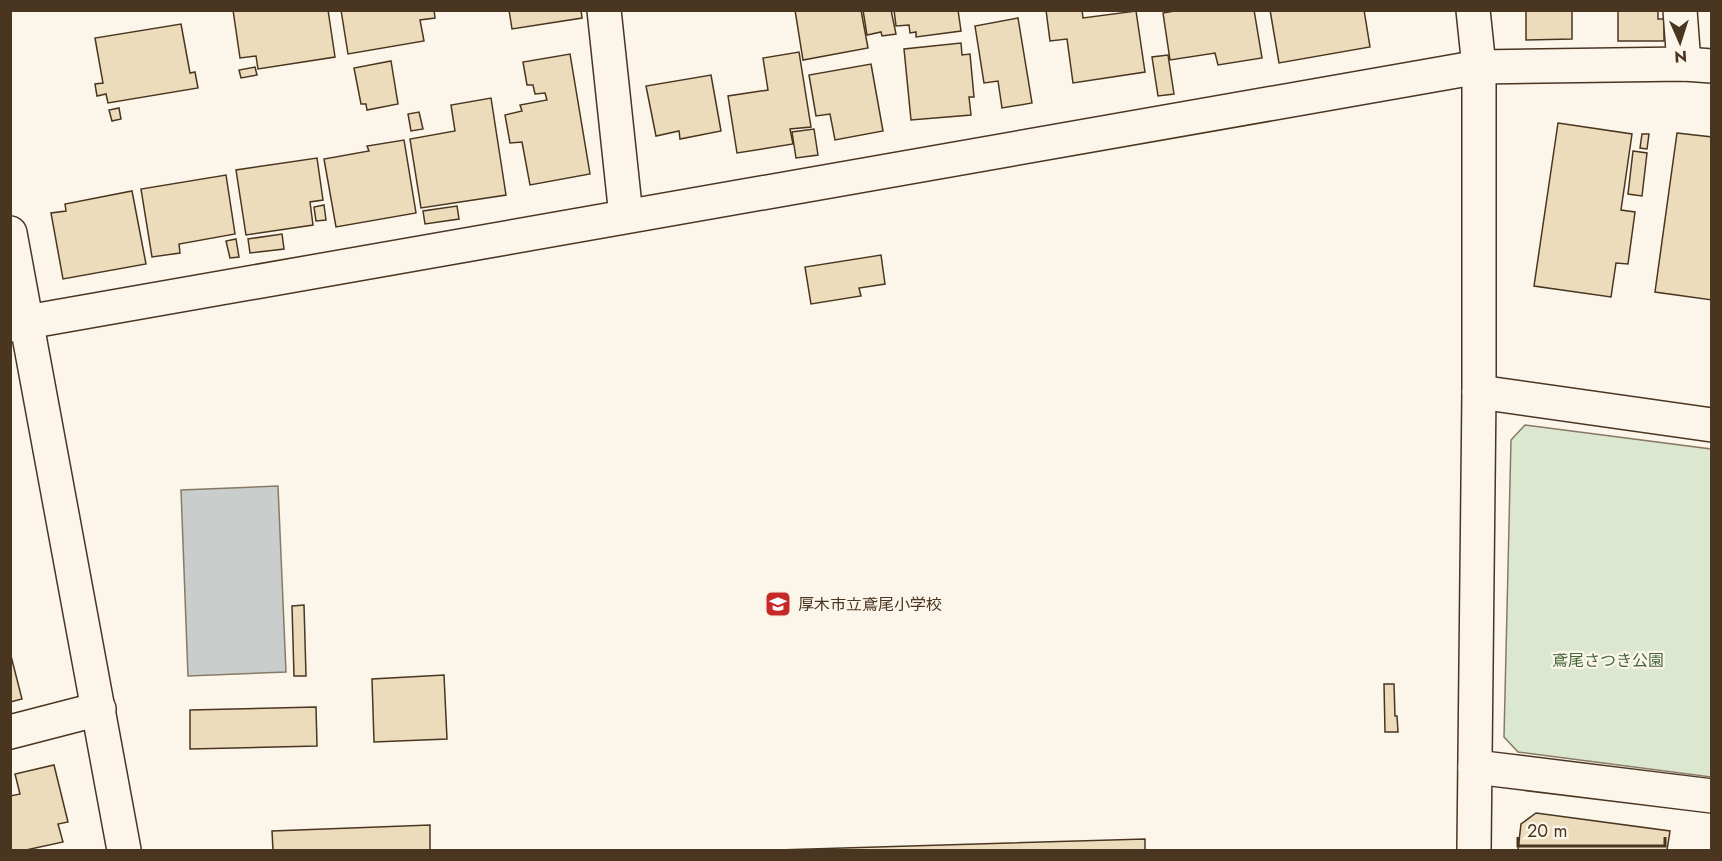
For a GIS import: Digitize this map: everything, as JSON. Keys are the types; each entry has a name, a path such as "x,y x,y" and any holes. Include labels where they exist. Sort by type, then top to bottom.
{"street":[{"path":"604,10 626,216"},
{"path":"1473,10 1479,67 1479,392 1474,850"},
{"path":"19,323 1479,67 1697,65 1680,10"},
{"path":"10,233 19,323 99,709 124,850"},
{"path":"1479,392 1712,425"},
{"path":"10,732 99,709"},
{"path":"1475,767 1712,796"}],"green space":[{"name":"鳶尾さつき公園","path":"1525,425 1711,449 1711,777 1518,752 1504,737 1511,440"}],"shaded area":[{"path":"278,486 286,672 188,676 181,490"}],"building":[{"path":"233,10 328,10 335,57 258,69 256,56 240,58"},
{"path":"341,10 434,10 435,18 420,20 424,41 348,54"},
{"path":"509,10 581,10 582,18 512,29"},
{"path":"795,10 861,10 868,48 803,60"},
{"path":"863,10 891,10 896,34 882,36 881,32 867,35"},
{"path":"894,10 958,10 961,31 916,37 916,32 910,33 909,25 896,26"},
{"path":"1046,10 1082,10 1083,18 1136,11 1145,72 1073,83 1067,39 1050,41"},
{"path":"1180,10 1254,10 1262,58 1218,65 1215,53 1170,60 1163,13"},
{"path":"1270,10 1364,10 1370,47 1279,63"},
{"path":"1516,10 1572,10 1572,39 1526,40 1526,11"},
{"path":"1618,10 1658,10 1658,19 1664,19 1664,41 1618,41"},
{"path":"1018,18 1032,103 1002,108 998,81 984,83 975,26"},
{"path":"181,24 190,73 195,72 198,88 108,103 106,94 97,96 95,84 103,83 95,38"},
{"path":"961,43 962,55 970,54 974,97 969,97 971,115 911,120 904,49"},
{"path":"799,52 811,127 790,129 793,144 737,153 728,96 768,90 763,58"},
{"path":"570,54 590,174 530,185 522,142 510,143 505,115 522,111 520,105 547,100 545,93 535,94 533,85 527,85 523,62"},
{"path":"1168,55 1174,94 1158,96 1152,57"},
{"path":"391,61 398,104 367,110 366,104 361,104 354,68"},
{"path":"871,64 883,131 835,140 830,114 816,116 809,75"},
{"path":"255,67 257,75 241,78 239,70"},
{"path":"711,75 721,131 680,139 679,131 656,136 646,86"},
{"path":"491,98 506,195 421,208 410,139 455,131 451,105"},
{"path":"119,108 121,119 112,121 109,110"},
{"path":"419,112 423,129 411,131 408,114"},
{"path":"1558,123 1632,134 1621,210 1635,212 1628,264 1616,263 1611,297 1534,286"},
{"path":"814,129 818,155 796,158 792,132"},
{"path":"1677,133 1712,137 1712,300 1655,292"},
{"path":"1642,134 1649,134 1647,149 1640,148"},
{"path":"404,140 416,213 336,227 324,159 369,151 367,146"},
{"path":"1633,151 1647,153 1642,196 1628,194"},
{"path":"317,158 323,200 310,202 313,225 246,235 236,170"},
{"path":"226,175 235,234 179,244 180,253 152,257 141,189"},
{"path":"132,191 146,264 63,279 51,213 66,211 65,204"},
{"path":"324,205 326,220 316,221 314,207"},
{"path":"457,206 459,219 425,224 423,211"},
{"path":"282,234 284,249 250,253 248,239"},
{"path":"236,239 239,257 230,258 226,241"},
{"path":"881,255 885,284 859,288 861,296 811,304 805,267"},
{"path":"304,605 306,676 294,676 292,606"},
{"path":"10,652 22,699 10,702"},
{"path":"444,675 447,739 374,742 372,679"},
{"path":"1384,684 1394,684 1398,732 1385,732"},
{"path":"316,707 317,746 190,749 190,710"},
{"path":"54,765 68,822 58,824 63,842 26,850 10,850 10,796 20,794 15,774"},
{"path":"1536,813 1670,831 1667,850 1518,850 1521,824"},
{"path":"430,825 430,850 273,850 272,831"},
{"path":"1145,839 1145,850 777,850"}],"place":[{"name":"厚木市立鳶尾小学校","path":"778,604"}]}
